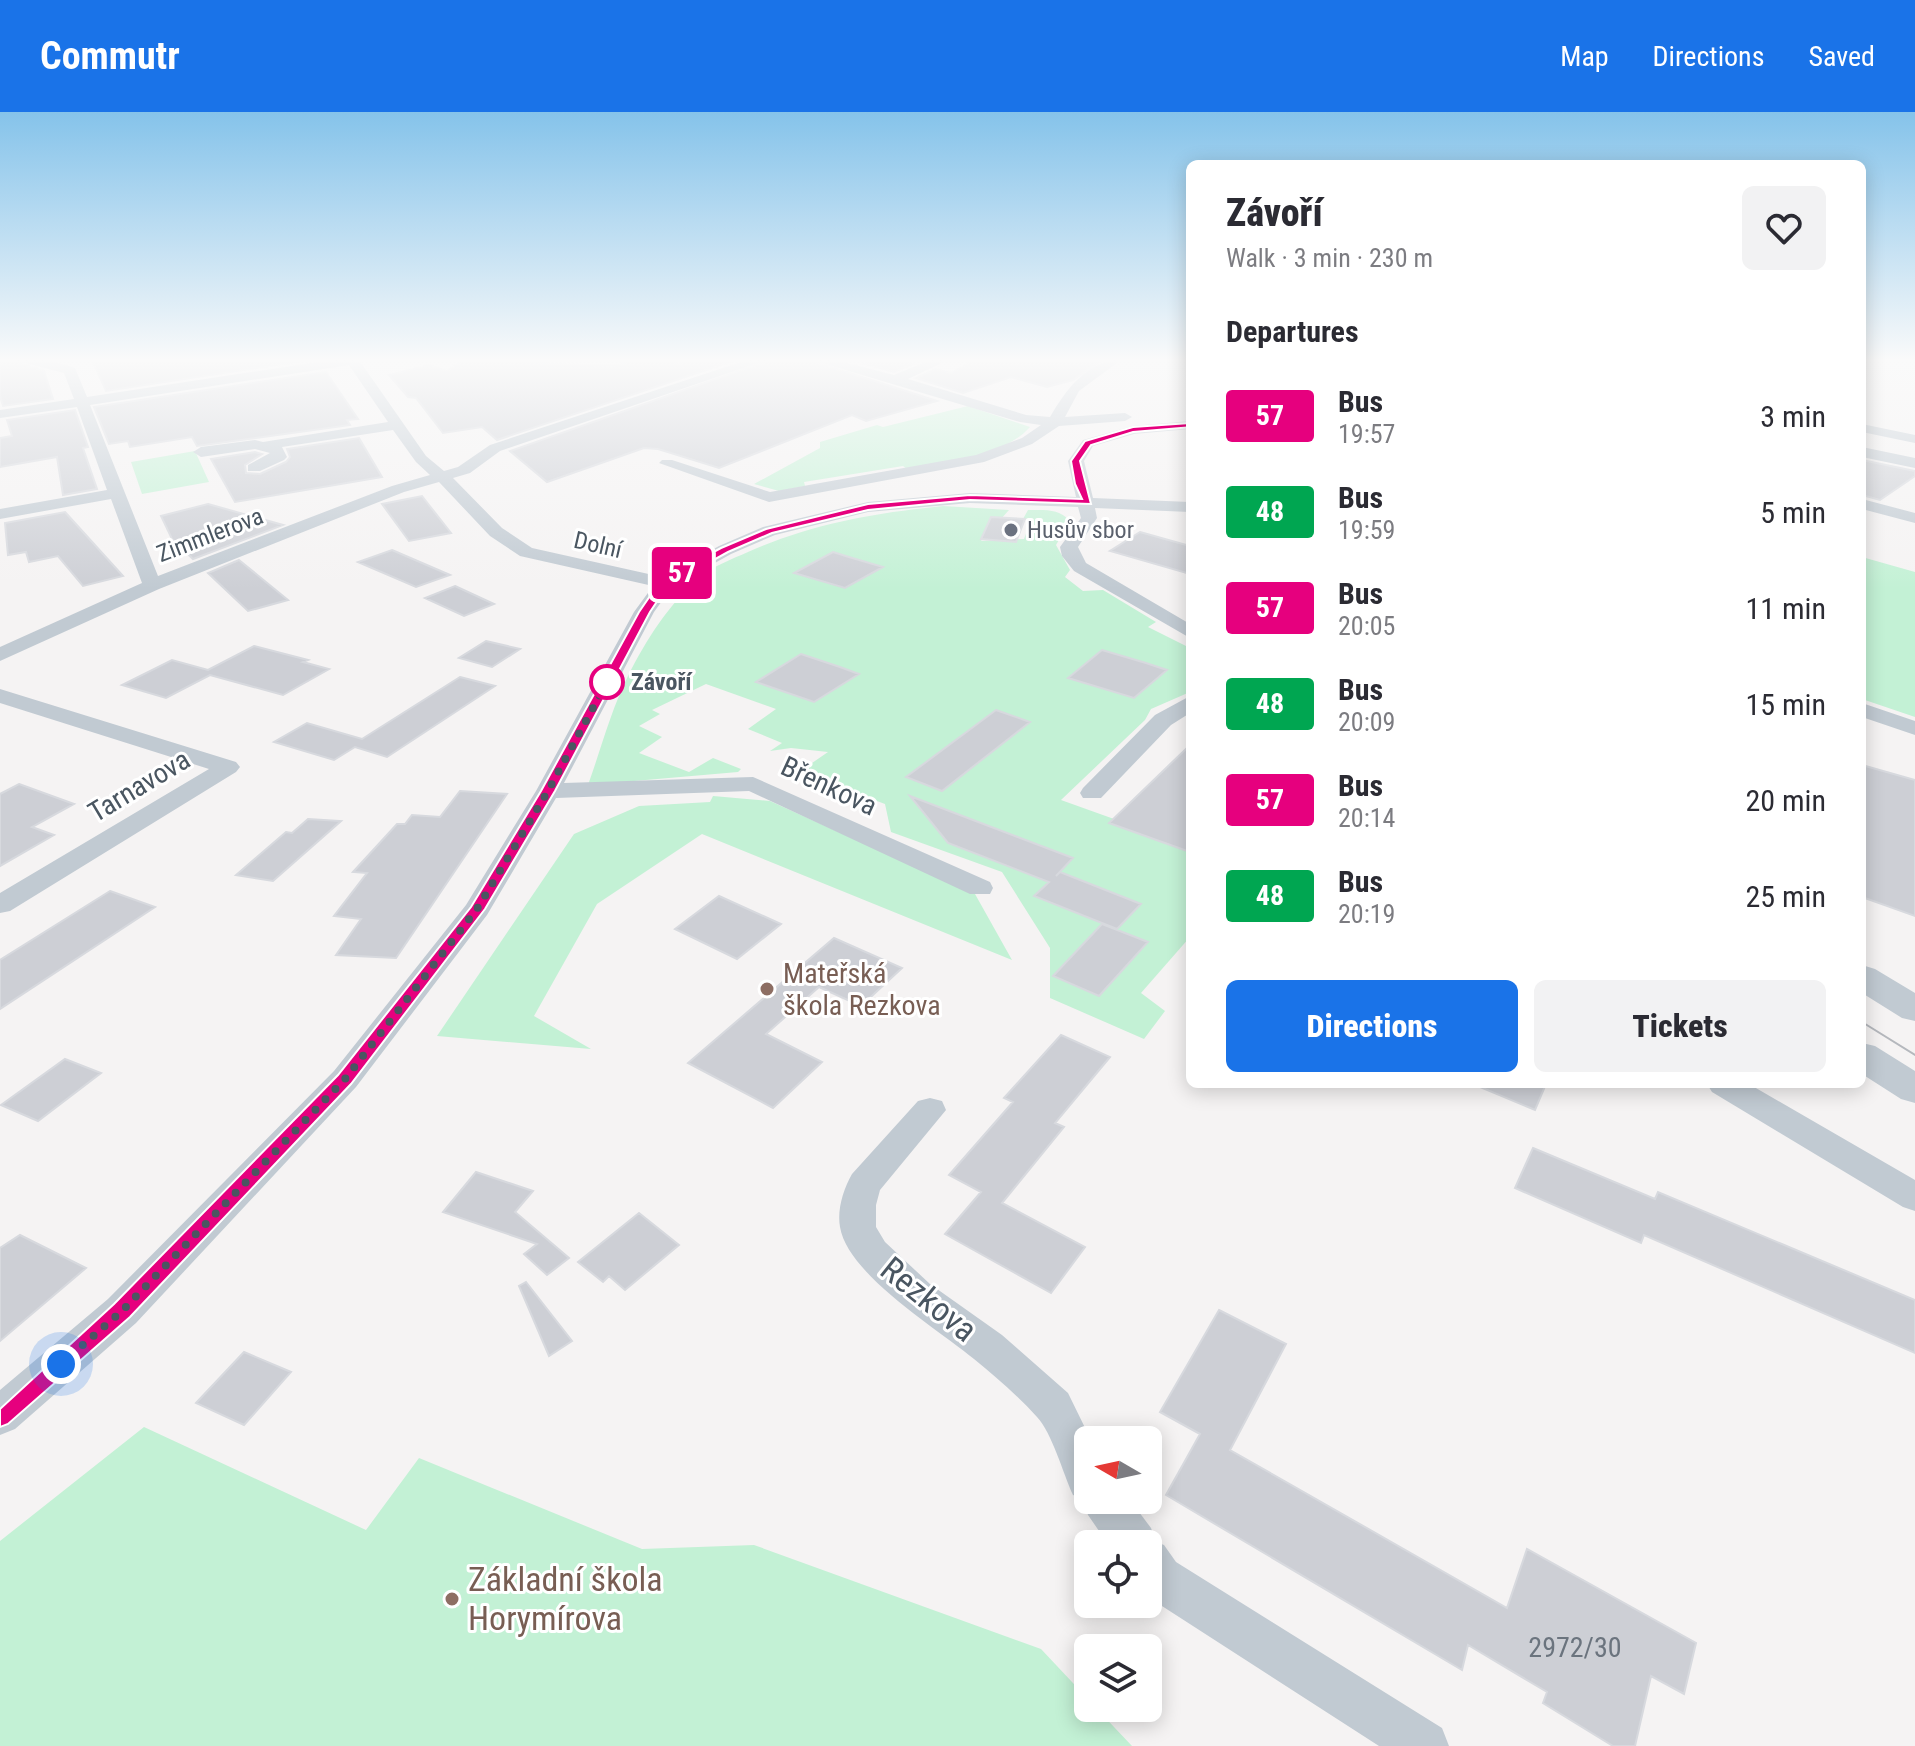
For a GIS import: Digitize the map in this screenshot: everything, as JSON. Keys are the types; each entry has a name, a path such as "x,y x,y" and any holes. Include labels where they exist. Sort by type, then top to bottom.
{"street":[{"path":"95,436 152,585"},
{"path":"201,452 323,436"},
{"name":"Dolní","path":"403,436 422,461 444,478 496,532 526,552 665,583"},
{"path":"444,478 464,470 495,448 524,436"},
{"path":"667,463 769,497 979,459 1034,436"},
{"path":"1111,436 1088,443 1076,461 1079,484 1088,502 1089,518 1069,547 1071,556 1080,567 1099,580 1186,630"},
{"path":"254,468 279,457 276,450 267,445"},
{"path":"1866,453 1915,463"},
{"name":"Zimmlerova","path":"0,655 152,585 398,489 444,478"},
{"path":"846,484 868,507"},
{"path":"0,514 117,493"},
{"path":"0,1416 122,1311 345,1079 477,909 548,791 644,612 665,583 725,550 769,531 868,507 970,498 1186,507"},
{"path":"1866,505 1915,518"},
{"name":"Tarnavova","path":"0,696 228,767 0,905"},
{"path":"1092,793 1163,720 1186,706"},
{"path":"1866,711 1915,728"},
{"name":"Břenkova","path":"548,791 753,784 980,888"},
{"path":"1866,979 1915,1009"},
{"path":"1866,1058 1915,1089"},
{"path":"1730,1088 1915,1197"},
{"name":"Rezkova","path":"930,1110 864,1184 858,1205 858,1229 872,1253 917,1295 988,1347 1054,1406 1074,1450"},
{"path":"1162,1579 1424,1746"}],"green space":[{"path":"839,436 1019,436 989,452 908,470 903,466 804,482 805,486 779,491 754,484 820,448 820,442"},
{"path":"195,451 209,482 142,494 131,462"},
{"path":"943,506 1009,510 981,541 1024,539 1031,520 1023,519 1028,510 1061,514 1070,521 1056,545 1070,570 1065,577 1083,591 1103,590 1156,622 1148,627 1186,646 1186,694 1151,709 1145,720 1061,800 1114,819 1110,823 1186,851 1186,942 1141,993 1165,1011 1144,1039 1050,998 1050,948 1002,872 891,832 885,804 799,772 828,752 791,748 770,751 782,743 748,729 776,709 706,684 652,710 660,714 639,726 662,737 639,753 689,772 713,758 741,769 738,772 588,785 616,702 635,663 668,611 699,578 729,560 795,534 892,512"},
{"path":"1866,558 1915,572 1915,717 1866,700"},
{"path":"713,796 770,801 975,894 1012,960 702,834 597,904 534,1016 591,1049 437,1036 574,834 639,806 710,802"},
{"name":"Základní škola Horymírova","path":"144,1427 366,1530 419,1458 642,1549 754,1545 1041,1649 1074,1684 1074,1722 1109,1722 1132,1746 0,1746 0,1541"}],"building":[{"path":"84,436 88,447 83,448 97,489 63,495 57,457 0,467 0,438"},
{"path":"106,436 268,436 197,446 192,437 130,447 128,441 109,444"},
{"path":"552,436 799,436 719,468 658,449 644,448 547,482 510,451"},
{"path":"359,438 382,477 235,502 211,459 255,452 262,454 245,465 246,473 260,474 286,462 290,457 287,449"},
{"path":"1866,461 1915,471 1915,476 1880,500 1866,496"},
{"path":"422,496 451,533 409,541 382,504"},
{"path":"208,504 283,525 193,559 172,539 161,516"},
{"path":"65,512 123,576 83,586 58,556 29,562 26,552 8,555 5,523"},
{"name":"Husův sbor","path":"991,517 1025,519 1016,542 981,539"},
{"path":"1140,532 1186,545 1186,573 1110,551"},
{"path":"392,550 450,575 416,587 358,562"},
{"path":"833,552 883,567 845,588 794,573"},
{"path":"239,560 288,600 248,611 208,573"},
{"path":"455,586 494,604 464,616 425,598"},
{"path":"486,641 520,649 492,667 459,658"},
{"path":"254,646 308,660 303,662 329,669 283,695 210,675 166,698 122,685 172,660 208,670"},
{"path":"1102,650 1167,670 1134,698 1068,678"},
{"path":"801,654 859,674 814,702 756,682"},
{"path":"460,677 495,686 387,757 355,747 334,760 274,742 307,723 362,739"},
{"path":"996,710 1030,722 942,791 906,777"},
{"path":"1186,749 1186,851 1109,823"},
{"path":"1866,766 1915,780 1915,916 1866,898"},
{"path":"19,784 74,804 32,827 54,835 0,866 0,794"},
{"path":"460,791 507,794 396,958 336,955 361,919 334,916 367,873 353,872 397,824 405,824 412,815 440,817"},
{"path":"910,796 1073,858 1056,876 1060,872 1141,904 1117,929 1034,896 1049,882 948,843"},
{"path":"308,819 341,821 273,881 236,875 286,832 292,833"},
{"path":"110,891 155,907 0,1009 0,960"},
{"path":"719,896 781,924 737,959 675,929"},
{"path":"1102,924 1148,942 1099,996 1053,976"},
{"path":"834,938 902,968 861,1006 819,987 766,1034 822,1062 773,1108 688,1063"},
{"path":"1061,1035 1110,1057 1055,1123 1064,1127 1002,1203 1085,1247 1051,1293 945,1234 981,1192 949,1175 1013,1102 1004,1098"},
{"path":"65,1059 101,1073 38,1121 1,1105"},
{"path":"1483,1088 1544,1088 1535,1110"},
{"path":"1533,1148 1655,1199 1658,1192 1915,1300 1915,1353 1644,1235 1641,1243 1515,1188"},
{"path":"476,1172 533,1191 515,1212 569,1258 547,1275 524,1254 537,1244 443,1212"},
{"path":"639,1213 679,1245 625,1290 609,1276 603,1282 578,1262"},
{"path":"20,1235 86,1268 0,1341 0,1248"},
{"path":"526,1282 572,1341 549,1356 519,1286"},
{"path":"1219,1310 1286,1344 1230,1450 1507,1608 1527,1549 1696,1643 1684,1694 1651,1676 1635,1746 1613,1746 1543,1703 1547,1692 1468,1645 1462,1670 1166,1495 1200,1434 1160,1412"},
{"path":"244,1352 291,1372 244,1425 196,1403"}],"tram line":[{"path":"1866,1024 1915,1055"}],"bus line":[{"name":"57","path":"0,1416 122,1311 345,1079 477,909 548,791 644,612 665,583 725,550 769,531 868,507 970,498 1088,502 1079,484 1076,461 1088,443 1104,436"}],"place":[{"name":"Husův sbor","path":"1011,530"},
{"name":"Závoří","path":"607,682"},
{"name":"Mateřská škola Rezkova","path":"767,989"},
{"name":"Základní škola Horymírova","path":"452,1599"}],"route":[{"path":"61,1364 122,1311 345,1079 477,909 548,791 607,682"}]}
